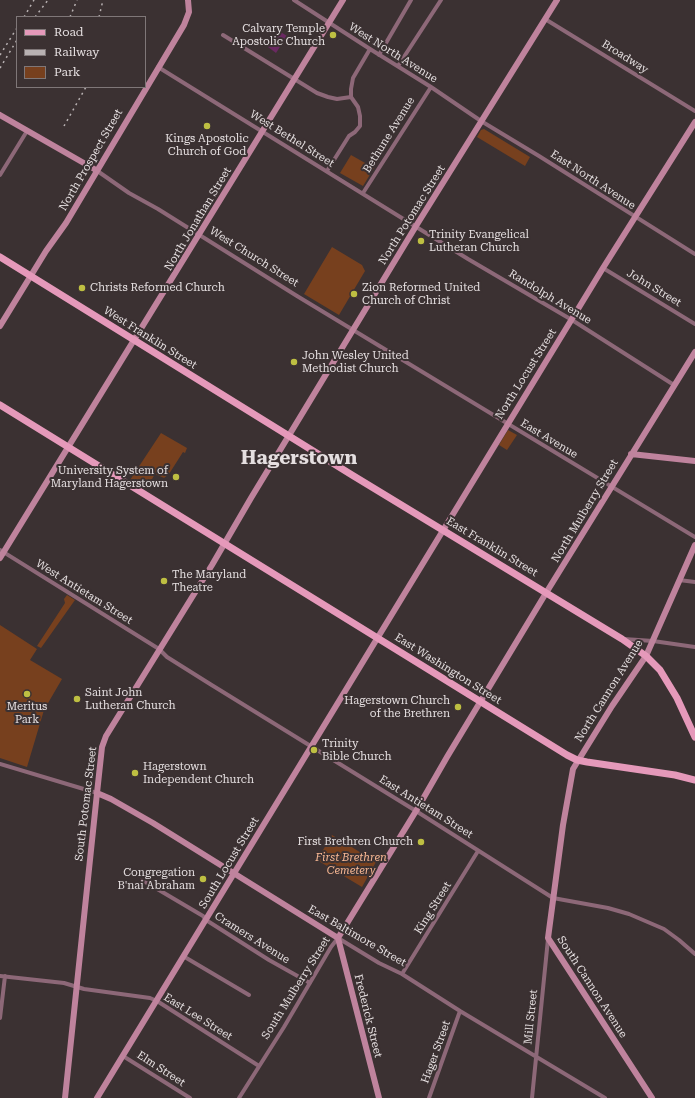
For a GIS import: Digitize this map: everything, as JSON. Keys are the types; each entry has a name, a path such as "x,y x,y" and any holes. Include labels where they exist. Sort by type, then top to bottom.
{"main road":[{"name":"North Prospect Street","path":"146,87 187,18 189,12 188,0"},
{"name":"North Jonathan Street","path":"1,554 69,448 343,0"},
{"name":"North Potomac Street","path":"224,544 416,226 557,0"},
{"name":"North Prospect Street","path":"0,326 30,276 66,223 145,88"},
{"name":"West Church Street","path":"0,115 96,170"},
{"name":"North Locust Street","path":"377,638 603,268 636,218 695,122"},
{"name":"West Franklin Street","path":"0,257 288,436"},
{"name":"North Mulberry Street","path":"480,702 695,352"},
{"name":"East Washington Street","path":"0,405 480,702 577,760 695,780"},
{"name":"East Franklin Street","path":"288,436 622,639"},
{"path":"631,454 695,461"},
{"name":"South Potomac Street","path":"65,1098 102,747 106,736 224,544"},
{"name":"North Cannon Avenue","path":"577,760 646,656 695,545"},
{"name":"South Locust Street","path":"97,1098 377,638"},
{"path":"622,639 646,656 660,670 668,682 695,737"},
{"name":"South Mulberry Street","path":"338,938 416,811 480,702"},
{"name":"South Cannon Avenue","path":"577,760 573,768 562,825 548,938 652,1098"},
{"name":"East Baltimore Street","path":"97,793 119,803 338,938"},
{"name":"Frederick Street","path":"338,938 379,1098"}],"street":[{"name":"West North Avenue","path":"294,0 370,50 431,87 481,121"},
{"path":"378,55 411,0"},
{"path":"398,66 441,0"},
{"name":"Broadway","path":"545,19 695,111"},
{"path":"223,35 317,93 338,99 352,97"},
{"path":"327,171 349,136 360,126 358,107 352,97 350,89 353,78 370,50"},
{"name":"West Bethel Street","path":"158,67 416,226"},
{"name":"Bethune Avenue","path":"363,193 431,87"},
{"name":"East North Avenue","path":"481,121 695,254"},
{"path":"0,174 26,131"},
{"name":"West Church Street","path":"96,170 129,193 200,235 353,330"},
{"name":"Randolph Avenue","path":"416,226 572,320 674,385"},
{"name":"John Street","path":"603,268 695,324"},
{"name":"East Avenue","path":"353,330 695,538"},
{"name":"West Antietam Street","path":"1,554 159,649"},
{"path":"679,580 695,582"},
{"name":"East Franklin Street","path":"622,639 653,641 695,647"},
{"name":"East Antietam Street","path":"159,649 167,657 416,811 553,898 608,908 629,914 664,929 695,954"},
{"path":"0,764 97,793"},
{"name":"King Street","path":"402,974 478,851"},
{"name":"Cramers Avenue","path":"142,880 203,916 206,920 269,960 310,983"},
{"name":"East Baltimore Street","path":"338,938 379,963 402,974 460,1011 605,1098"},
{"name":"South Mulberry Street","path":"239,1098 331,947 338,938"},
{"name":"Mill Street","path":"532,1098 548,938"},
{"path":"183,956 249,995"},
{"name":"East Lee Street","path":"0,976 64,983 84,989 150,998 259,1066"},
{"path":"0,1018 5,976"},
{"name":"Hager Street","path":"429,1098 460,1011"},
{"name":"Elm Street","path":"123,1056 190,1098"}],"green space":[{"path":"484,129 530,157 525,166 477,137 481,130"},
{"path":"351,155 374,168 363,186 340,173"},
{"path":"332,247 362,265 365,271 339,315 304,294"},
{"path":"508,430 517,435 507,450 499,445"},
{"path":"161,433 187,448 185,453 183,452 169,474 164,478 155,474 146,489 130,480"},
{"path":"67,595 75,600 41,648 37,646 65,603 64,599"},
{"name":"Meritus Park","path":"0,625 37,649 30,660 62,679 44,710 27,767 0,758"},
{"name":"First Brethren Cemetery","path":"332,835 376,862 362,887 317,860"}],"shaded area":[{"path":"279,31 287,36 276,53 268,47"}],"railway":[{"path":"25,16 34,0"},
{"path":"36,16 48,0"},
{"path":"70,16 77,0"},
{"path":"99,16 103,0"},
{"path":"0,55 16,30"},
{"path":"0,68 16,42"},
{"path":"64,126 85,88"}],"place":[{"name":"Calvary Temple Apostolic Church","path":"333,35"},
{"name":"Kings Apostolic Church of God","path":"207,126"},
{"name":"Trinity Evangelical Lutheran Church","path":"421,241"},
{"name":"Christs Reformed Church","path":"82,288"},
{"name":"Zion Reformed United Church of Christ","path":"354,294"},
{"name":"John Wesley United Methodist Church","path":"294,362"},
{"name":"University System of Maryland Hagerstown","path":"176,477"},
{"name":"The Maryland Theatre","path":"164,581"},
{"name":"Meritus Park","path":"27,694"},
{"name":"Saint John Lutheran Church","path":"77,699"},
{"name":"Hagerstown Church of the Brethren","path":"458,707"},
{"name":"Trinity Bible Church","path":"314,750"},
{"name":"Hagerstown Independent Church","path":"135,773"},
{"name":"First Brethren Church","path":"421,842"},
{"name":"Congregation B'nai Abraham","path":"203,879"}],"district":[{"name":"Hagerstown","path":"299,458"}]}
